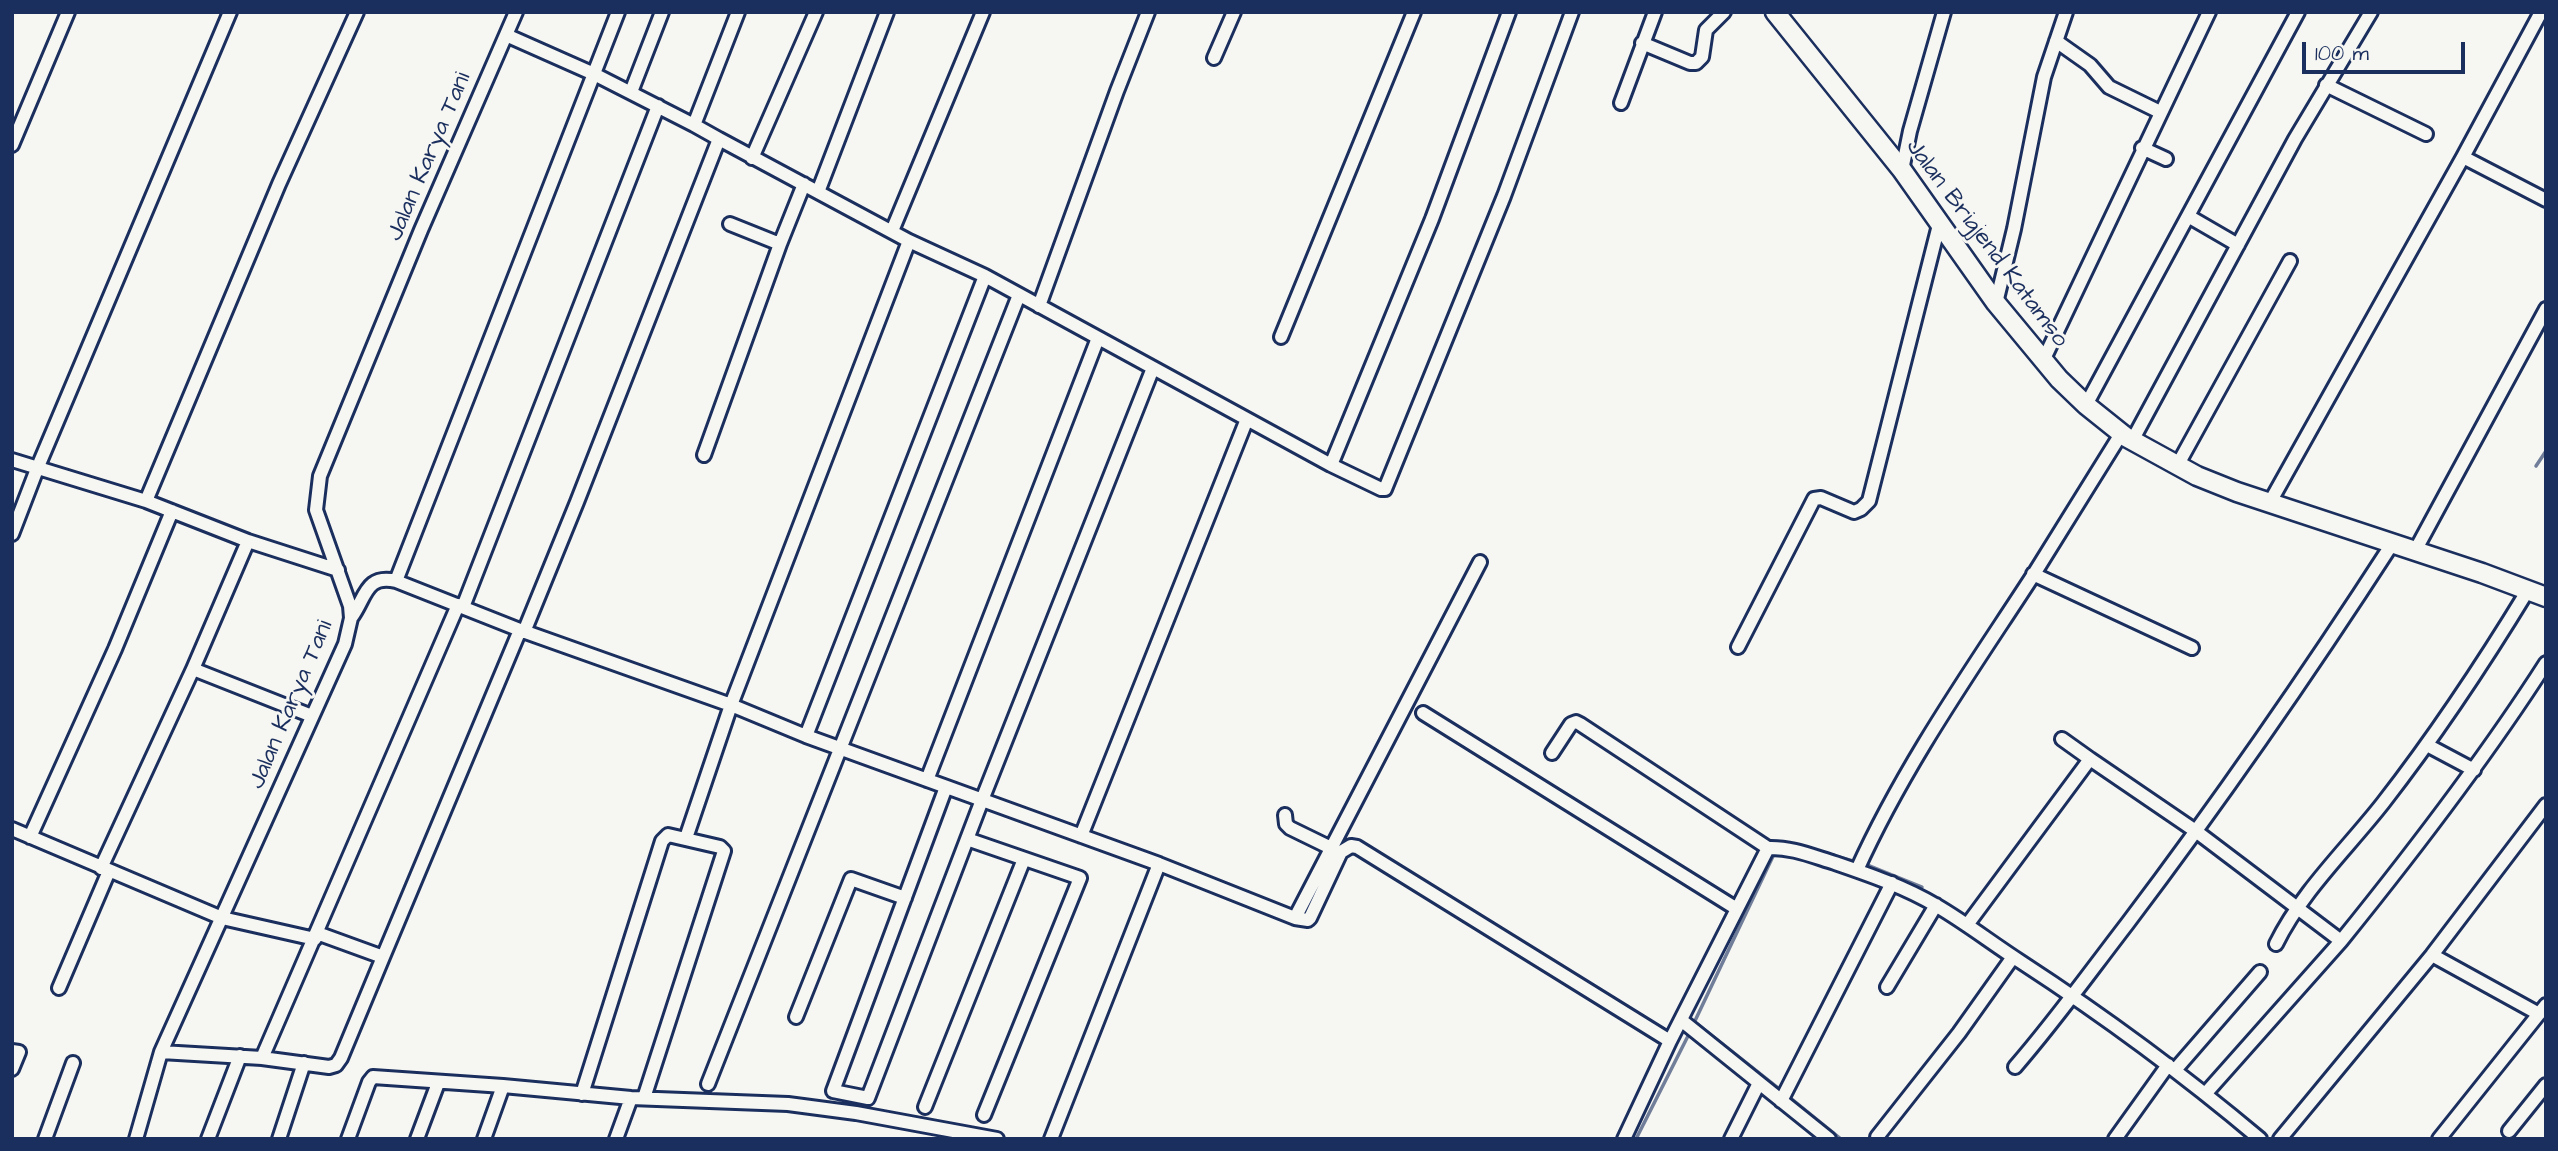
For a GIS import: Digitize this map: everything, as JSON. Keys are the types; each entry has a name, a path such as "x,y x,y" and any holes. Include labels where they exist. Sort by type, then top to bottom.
{"highway":[{"name":"Jalan Brigjend Katamso","path":"1775,12 1902,170 1938,225 2043,361 2086,405 2127,437 2177,466 2269,504 2546,597"}],"street":[{"path":"12,145 68,12"},
{"path":"12,534 230,12"},
{"path":"146,501 279,184 357,12"},
{"name":"Jalan Karya Tani","path":"136,1139 161,1052 345,644 351,618 350,606 317,510 320,476 421,230 516,12"},
{"path":"396,581 618,12"},
{"path":"631,92 662,12"},
{"path":"694,125 738,12"},
{"path":"752,158 817,12"},
{"path":"818,192 887,12"},
{"path":"892,231 983,12"},
{"path":"1039,306 1116,91 1148,12"},
{"path":"1214,58 1234,12"},
{"path":"1281,337 1414,12"},
{"path":"1331,466 1432,219 1509,12"},
{"path":"506,35 658,106 909,241 985,276 1331,466 1381,489 1388,486 1504,197 1572,12"},
{"path":"1621,103 1655,12"},
{"path":"1642,43 1696,63 1702,57 1706,30 1724,12"},
{"path":"1902,170 1910,131 1944,12"},
{"path":"1996,303 2014,229 2044,77 2067,12"},
{"path":"2043,361 2209,12"},
{"path":"2086,405 2298,12"},
{"path":"1860,864 1929,733 2127,437 2238,245 2326,85 2371,12"},
{"path":"2269,504 2541,12"},
{"path":"2056,41 2090,65 2109,87 2160,112"},
{"path":"2326,85 2426,134"},
{"path":"262,1058 460,606 658,106"},
{"path":"161,1052 240,1056 329,1066 338,1062 577,502 719,139"},
{"path":"2143,148 2166,159"},
{"path":"2463,157 2546,200"},
{"path":"704,454 804,184"},
{"path":"2188,216 2238,245"},
{"path":"730,224 780,244"},
{"path":"1738,647 1814,499 1821,498 1854,512 1869,501 1938,225"},
{"path":"686,838 731,705 909,241"},
{"path":"2177,466 2290,261"},
{"path":"806,736 985,276"},
{"path":"708,1084 1019,295"},
{"path":"2415,551 2546,309"},
{"path":"928,780 1098,338"},
{"path":"946,787 833,1091 868,1098 982,800 1153,368"},
{"path":"1081,836 1247,419"},
{"path":"12,460 146,501 248,541 338,570"},
{"path":"30,837 115,649 172,511"},
{"path":"59,988 105,869 248,541"},
{"path":"2015,1067 2197,832 2333,635 2392,544"},
{"path":"1295,918 1480,562"},
{"path":"2033,574 2192,648"},
{"path":"351,618 372,584 380,580 396,581 522,631 731,705 806,736 1159,864 1295,918 1310,918 1340,852 1350,846 1357,847 1670,1041"},
{"path":"2276,944 2297,907 2365,826 2427,745 2486,660 2528,590"},
{"path":"2206,1093 2341,941 2400,868 2474,769 2546,663"},
{"path":"193,669 312,716"},
{"path":"1423,713 1737,909"},
{"path":"1552,753 1571,724 1576,722 1768,848 1791,849 1860,864 1937,905 2073,995 2206,1093 2260,1139"},
{"path":"2062,739 2197,832 2341,941"},
{"path":"2427,745 2474,769"},
{"path":"1967,925 2090,759"},
{"path":"2280,1139 2432,955 2546,805"},
{"path":"1285,816 1286,824 1290,828 1331,848"},
{"path":"12,829 222,918 316,936 383,957"},
{"path":"582,1094 662,839 668,835 720,847 723,849 723,855 638,1098 616,1139"},
{"path":"967,839 1080,878 985,1115"},
{"path":"1624,1139 1670,1041 1768,848"},
{"path":"925,1107 1024,859"},
{"path":"1051,1139 1159,864"},
{"path":"796,1017 851,879 905,898"},
{"path":"1781,1101 1892,883"},
{"path":"1887,987 1937,905"},
{"path":"2432,955 2542,1009 2439,1139"},
{"path":"1877,1137 1959,1033 2013,957"},
{"path":"2115,1139 2171,1068 2260,972"},
{"path":"1681,1020 1829,1139"},
{"path":"12,1051 19,1052 12,1069"},
{"path":"208,1139 240,1056"},
{"path":"45,1139 73,1063"},
{"path":"279,1139 304,1063"},
{"path":"348,1139 371,1079 503,1086 638,1098 801,1106 923,1124 997,1139"},
{"path":"417,1139 438,1083"},
{"path":"1731,1139 1759,1083"},
{"path":"484,1139 503,1086"},
{"path":"2509,1131 2546,1086"}],"waterway":[{"path":"2536,466 2546,451"},
{"path":"1808,848 1870,866 1922,887"},
{"path":"1693,1025 1775,852"},
{"path":"1695,1022 1782,1091"},
{"path":"1636,1139 1690,1032"},
{"path":"1788,1096 1841,1139"}]}
